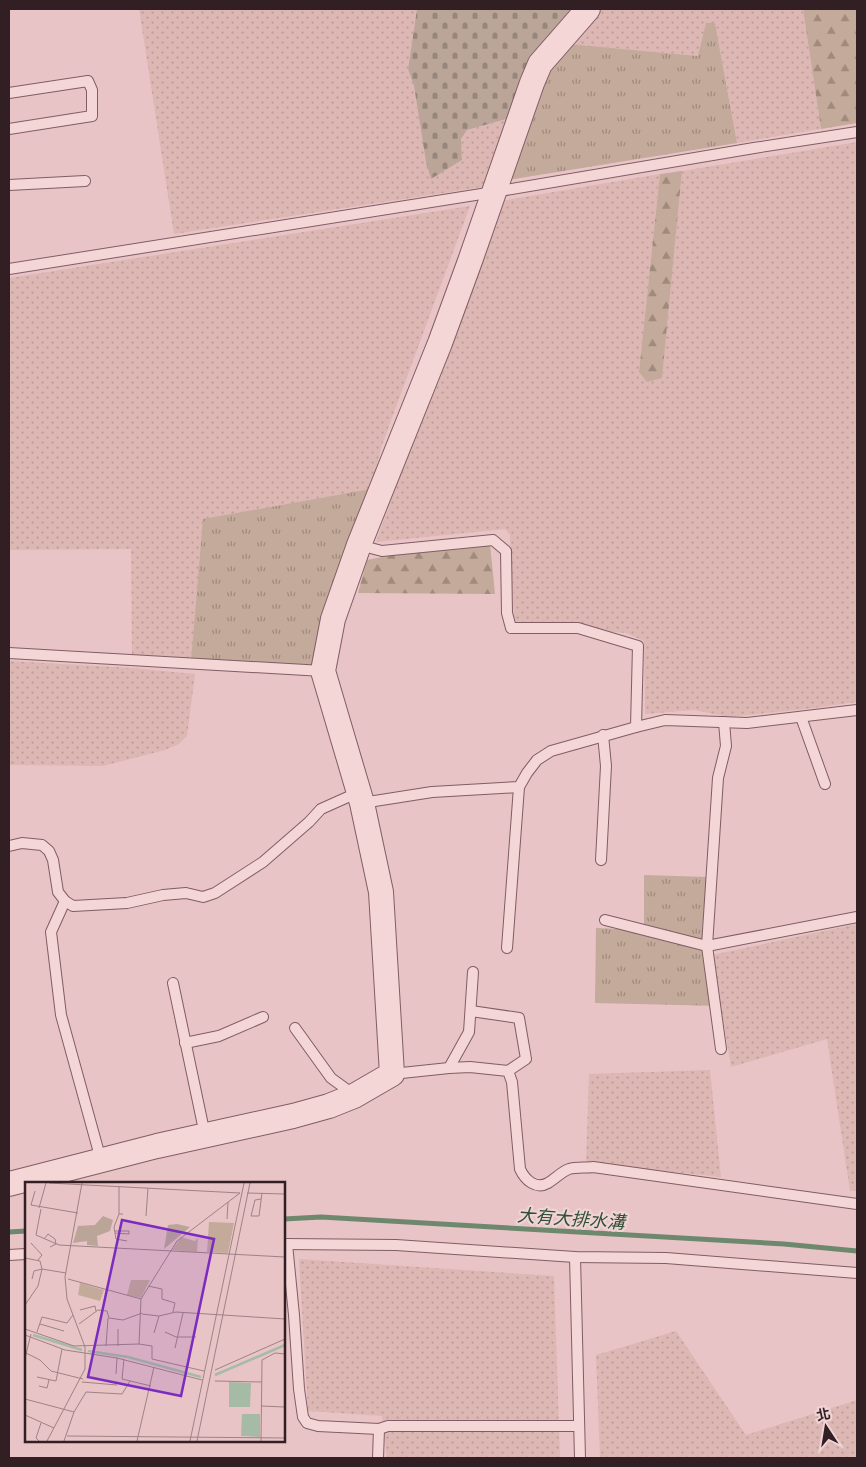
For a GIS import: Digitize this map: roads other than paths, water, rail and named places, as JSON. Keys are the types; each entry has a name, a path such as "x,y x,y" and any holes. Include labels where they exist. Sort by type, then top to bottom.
{"street":[{"path":"9,1184 101,1160 329,1106 354,1096 392,1074 381,892 360,797 323,671 333,619 359,545 440,343 532,83 540,64 588,9"}],"lane":[{"path":"9,93 88,81 92,90 92,116 9,129"},
{"path":"9,270 857,132"},
{"path":"9,185 85,181"},
{"path":"359,545 382,551 493,540 506,551 507,612 511,628 578,628 638,646 636,727"},
{"path":"9,653 323,671"},
{"path":"507,948 519,787 537,760 551,751 603,735 664,720 747,722 857,710"},
{"path":"801,717 825,784"},
{"path":"721,1048 707,946 718,778 726,746 724,722"},
{"path":"601,860 606,766 603,735"},
{"path":"9,846 22,843 36,844 42,845 49,851 53,860 58,892 65,901 73,906 127,902 186,893 203,897 216,893 262,862 309,822 321,809 360,797 519,787"},
{"path":"65,901 51,932 61,1015 101,1160"},
{"path":"605,920 707,946 857,917"},
{"path":"449,1068 470,1032 473,972"},
{"path":"173,983 205,1135"},
{"path":"392,1074 470,1067 508,1071 526,1059 519,1018 471,1010"},
{"path":"185,1043 219,1036 263,1017"},
{"path":"296,1028 332,1078 354,1096"},
{"path":"508,1071 512,1082 520,1169 524,1178 530,1183 537,1185 547,1184 570,1169 593,1167 857,1204"},
{"path":"579,1426 388,1426 379,1429 318,1426 306,1423 303,1418 285,1244 396,1245 575,1257 666,1258 857,1273"},
{"path":"9,1255 25,1254"},
{"path":"575,1257 580,1458"},
{"path":"378,1458 379,1429"}],"waterway":[{"name":"大有大排水溝","path":"285,1219 321,1217 784,1244 857,1251"},
{"name":"大有大排水溝","path":"9,1232 25,1231"}]}
